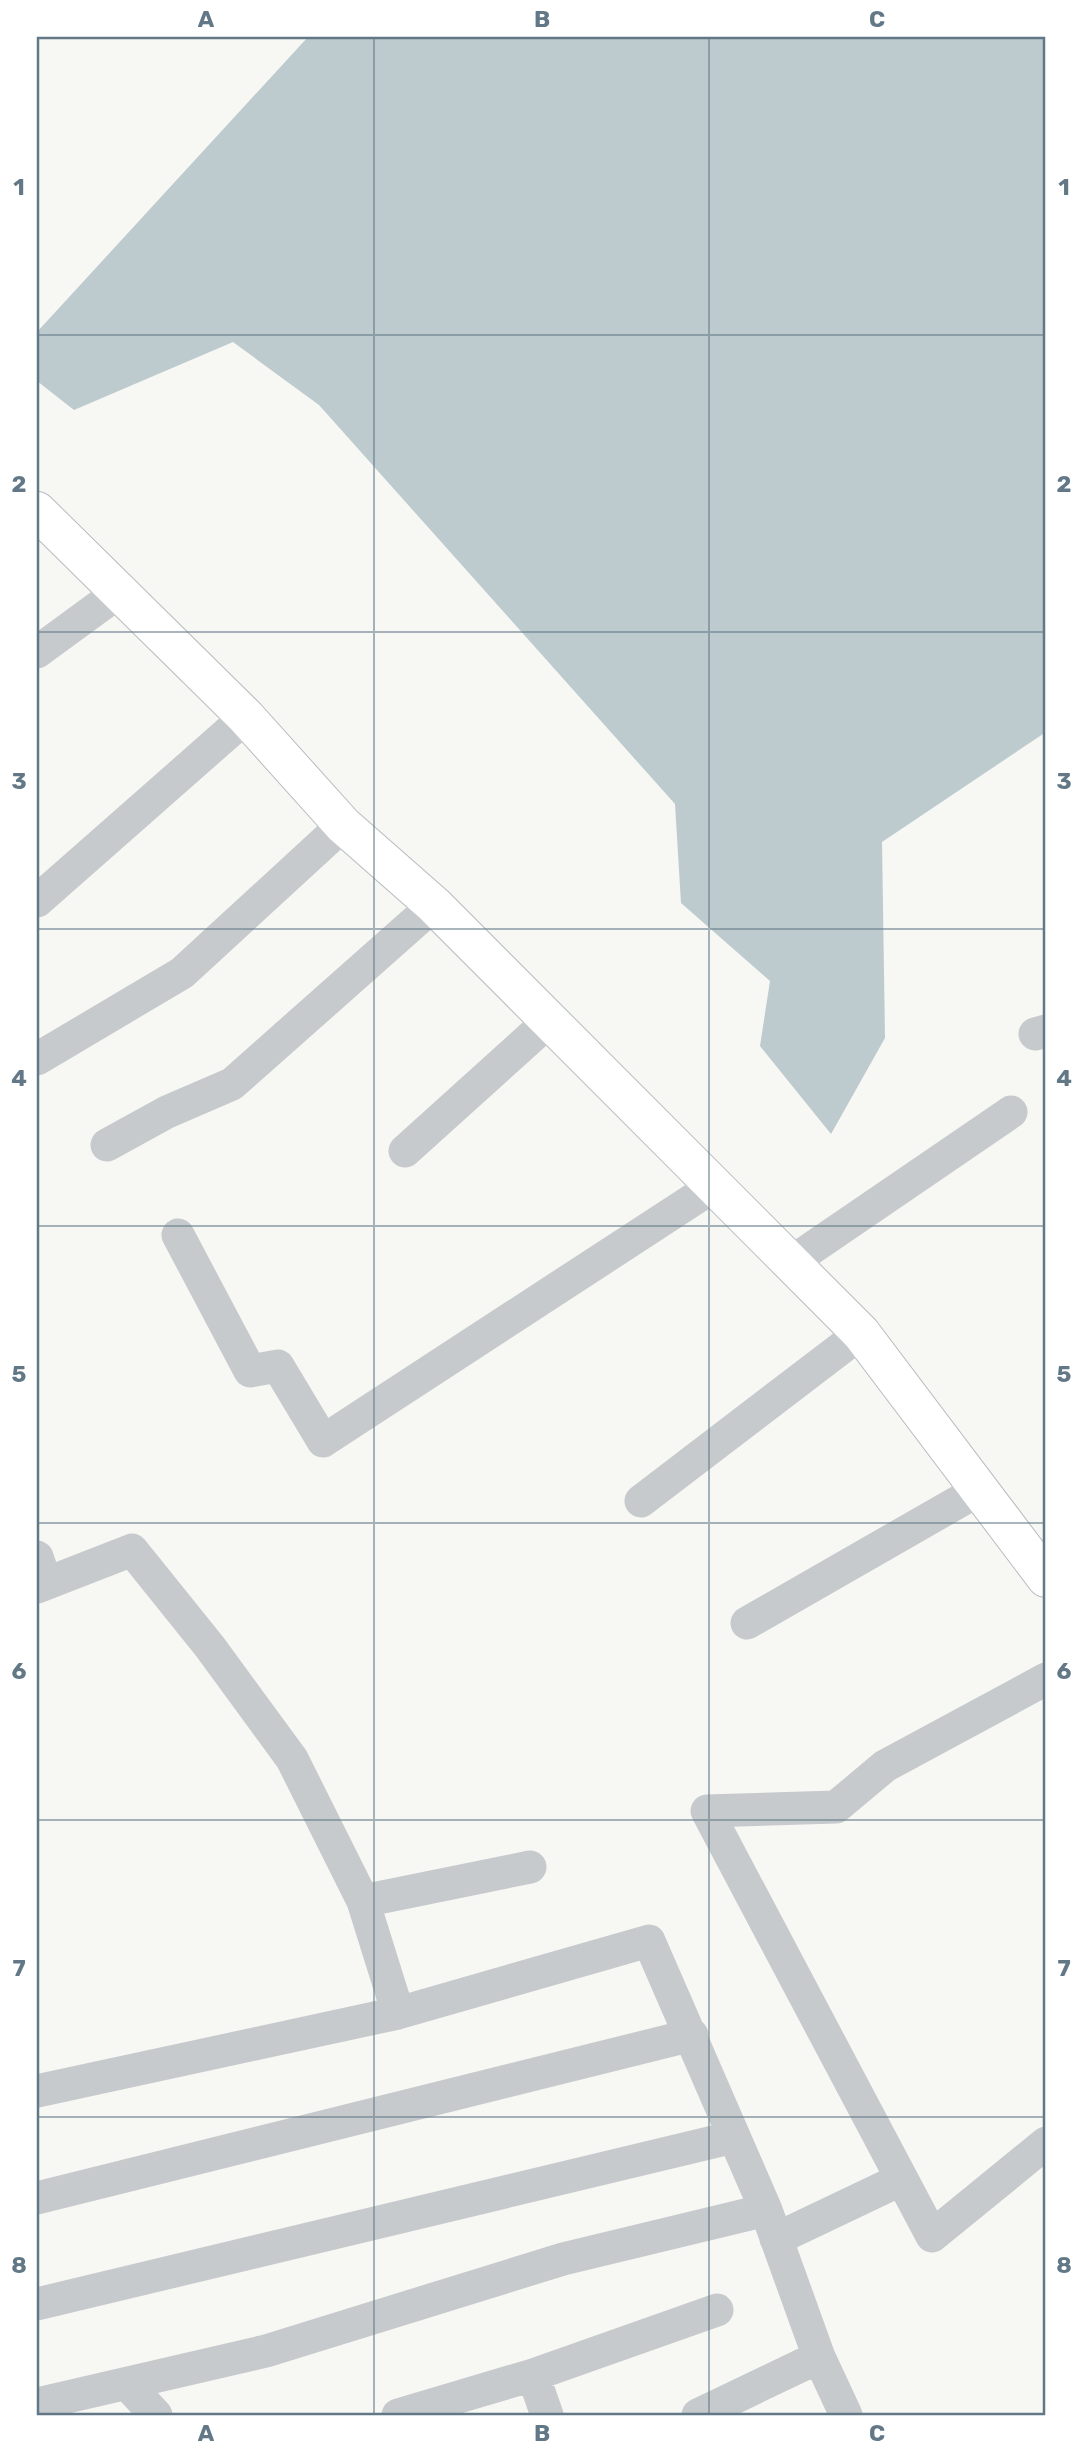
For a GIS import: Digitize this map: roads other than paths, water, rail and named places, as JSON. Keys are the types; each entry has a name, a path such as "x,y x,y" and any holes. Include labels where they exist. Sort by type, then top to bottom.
{"street":[{"path":"37,511 246,717 343,825 434,905 861,1334 1046,1578"},
{"path":"37,652 119,592"},
{"path":"37,901 246,717"},
{"path":"37,1059 182,973 343,825"},
{"path":"107,1145 167,1112 232,1084 434,905"},
{"path":"405,1151 549,1021"},
{"path":"790,1263 1011,1112"},
{"path":"178,1235 250,1371 278,1366 323,1441 714,1186"},
{"path":"641,1501 861,1334"},
{"path":"747,1623 979,1490"},
{"path":"40,1576 132,1550 211,1647 292,1759 363,1901 398,2013"},
{"path":"1046,1679 885,1766 836,1807 707,1811 932,2236 1046,2143"},
{"path":"363,1901 530,1867"},
{"path":"37,2091 398,2013 649,1941 692,2035 771,2225 819,2357 846,2415"},
{"path":"37,2198 692,2035"},
{"path":"37,2304 734,2137"},
{"path":"37,2404 267,2351 563,2259 771,2225 902,2179"},
{"path":"398,2415 533,2375 717,2310"},
{"path":"698,2415 819,2357"},
{"path":"533,2375 547,2415"},
{"path":"127,2384 156,2415"}]}
